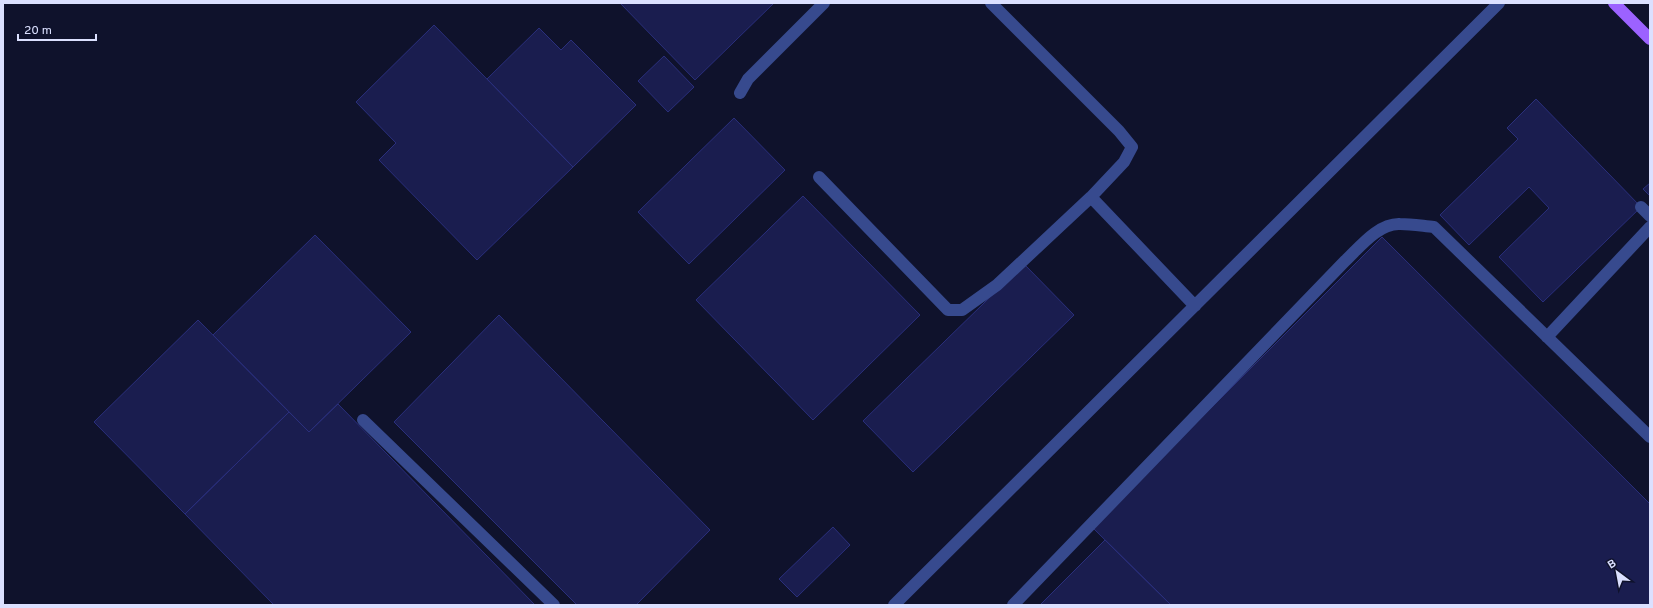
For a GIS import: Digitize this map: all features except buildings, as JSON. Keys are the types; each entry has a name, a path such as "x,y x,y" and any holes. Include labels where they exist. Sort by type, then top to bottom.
{"main road":[{"path":"1614,3 1650,39"}],"street":[{"path":"740,93 748,79 824,3"},
{"path":"819,176 948,310 962,310 998,285 1091,197 1124,162 1132,147 1119,131 991,3"},
{"path":"894,605 1499,3"},
{"path":"1091,197 1194,306"},
{"path":"1641,207 1650,216"},
{"path":"1013,605 1345,262 1371,237 1385,228 1398,223 1434,227 1650,437"},
{"path":"1547,337 1650,227"},
{"path":"363,420 554,605"}]}
